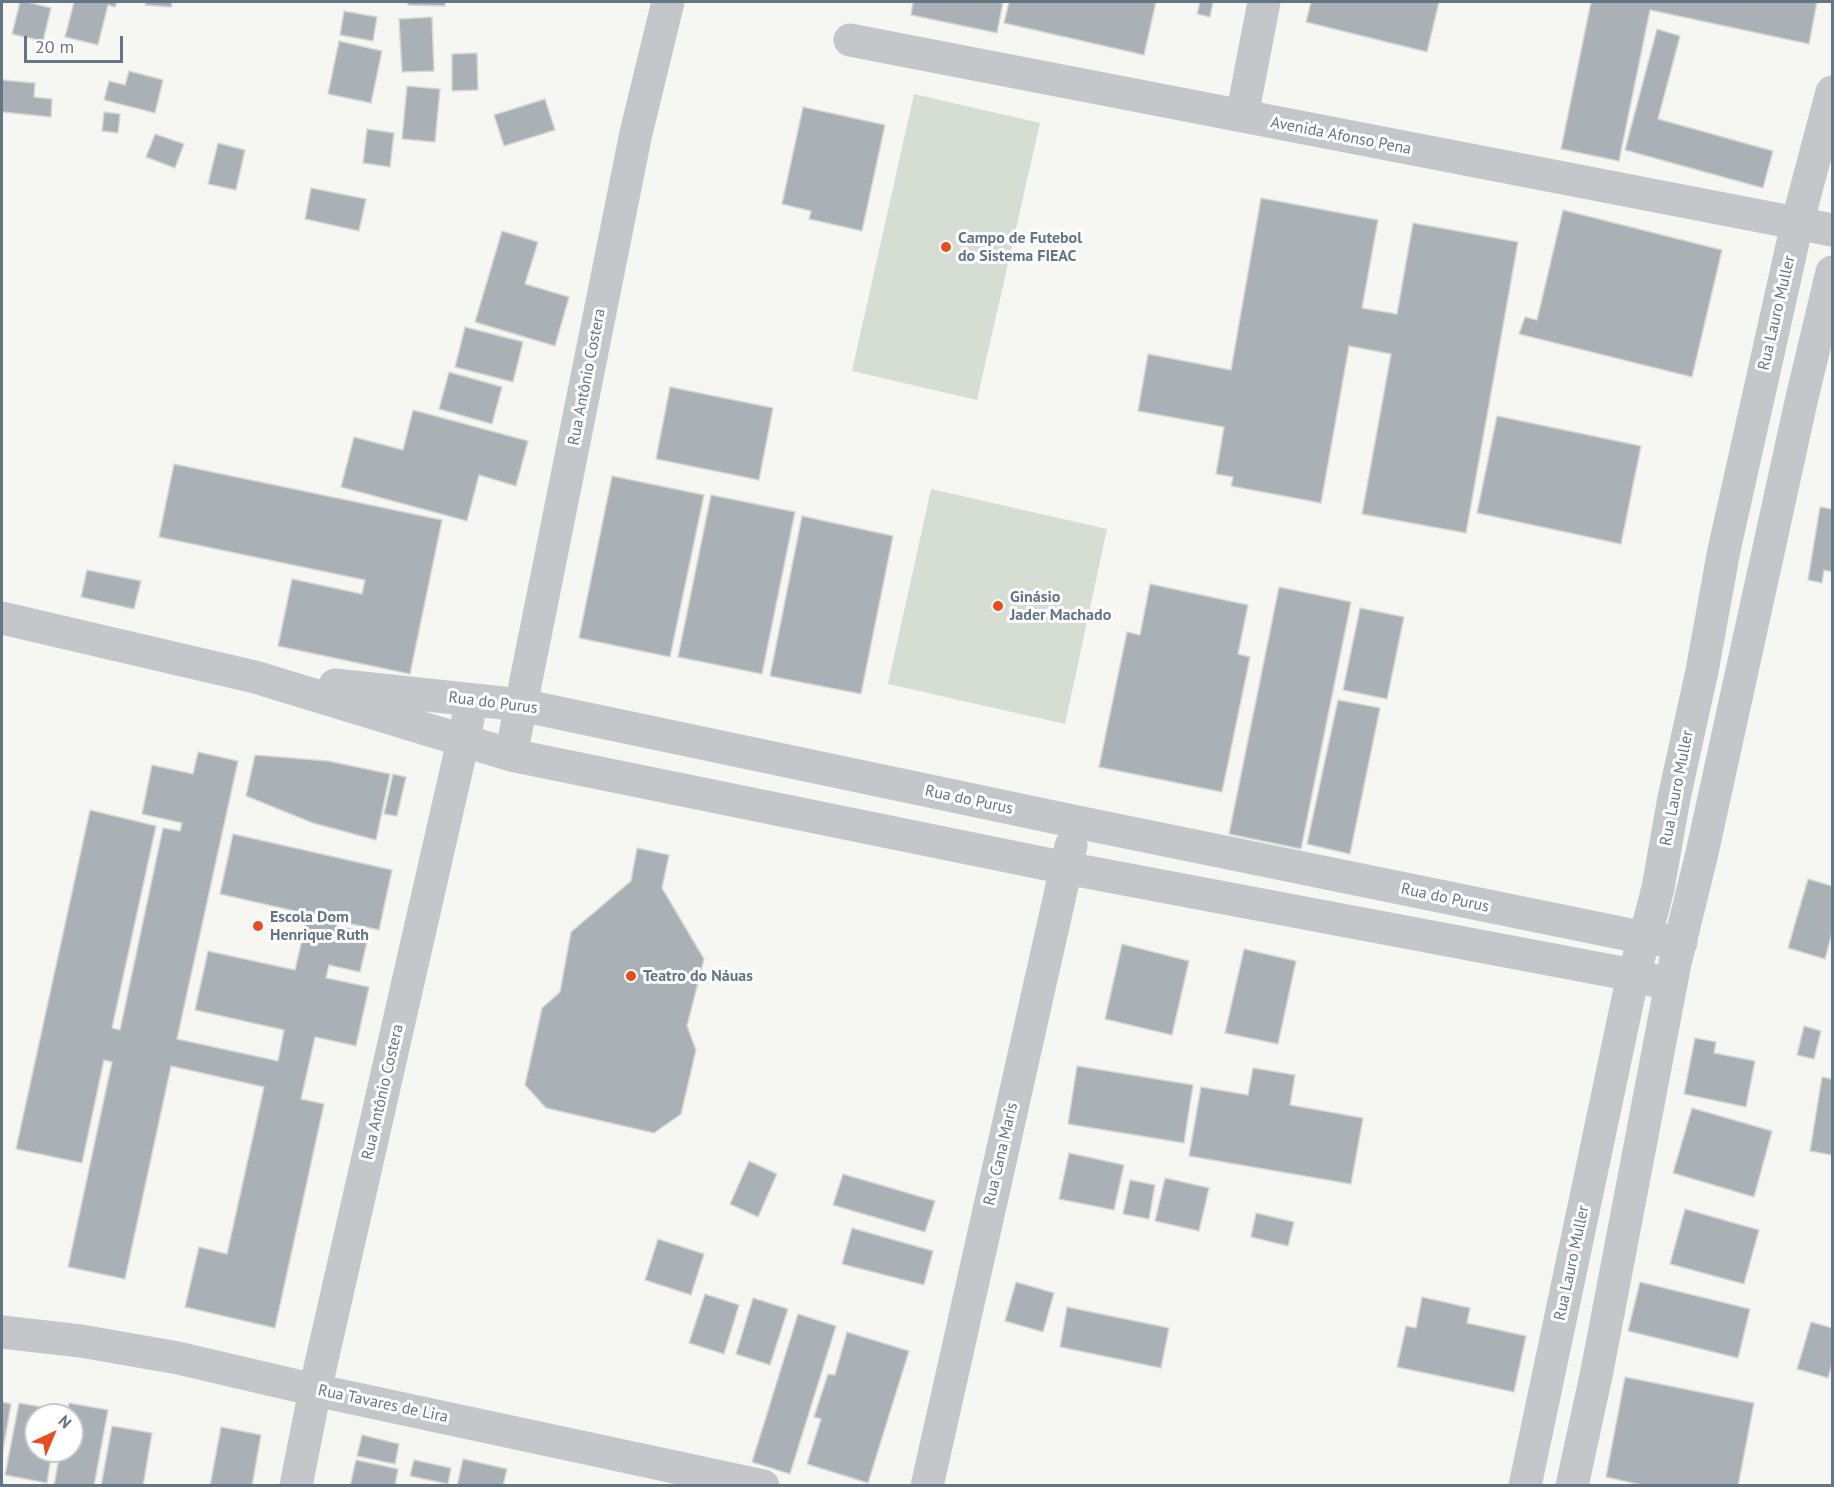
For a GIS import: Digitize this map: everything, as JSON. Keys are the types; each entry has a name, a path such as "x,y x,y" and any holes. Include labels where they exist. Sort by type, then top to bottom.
{"street":[{"name":"Rua Antônio Costera","path":"511,754 636,134 668,2"},
{"path":"1242,116 1264,2"},
{"name":"Avenida Afonso Pena","path":"850,40 1833,230"},
{"name":"Rua Lauro Muller","path":"1525,1485 1633,975 1658,888 1724,550 1797,224 1833,92"},
{"path":"1572,1485 1597,1371 1680,942 1702,853 1800,402 1833,272"},
{"name":"Rua do Purus","path":"2,618 255,677 511,754 1066,868 1633,975 1671,985"},
{"name":"Rua do Purus","path":"255,677 521,705 1077,822 1645,938 1680,942"},
{"name":"Rua Antônio Costera","path":"296,1485 315,1390 472,700"},
{"name":"Rua Cana Maris","path":"927,1485 1077,822"},
{"name":"Rua Tavares de Lira","path":"2,1332 81,1341 178,1358 315,1390 763,1485"}],"shaded area":[{"name":"Campo de Futebol do Sistema FIEAC","path":"914,94 1040,123 977,400 852,371"},
{"name":"Ginásio Jader Machado","path":"931,489 1107,529 1065,724 888,684"}],"building":[{"path":"20,2 51,8 43,41 12,34"},
{"path":"74,2 117,2 115,7 108,5 98,45 65,37"},
{"path":"146,2 172,2 171,7 145,5"},
{"path":"408,2 445,2 445,6 408,5"},
{"path":"913,2 1003,2 997,33 911,15"},
{"path":"1009,2 1156,2 1144,55 1004,23"},
{"path":"1200,2 1213,2 1210,17 1197,14"},
{"path":"1311,2 1439,2 1427,52 1306,22"},
{"path":"1591,2 1817,2 1809,44 1650,10 1619,161 1561,149"},
{"path":"344,11 377,17 373,41 340,35"},
{"path":"432,17 434,71 402,72 399,19"},
{"path":"1657,29 1680,36 1658,119 1773,151 1763,188 1625,150"},
{"path":"339,41 382,51 371,103 328,94"},
{"path":"477,53 478,90 452,91 452,54"},
{"path":"129,71 163,80 155,113 104,100 109,81 125,85"},
{"path":"2,80 35,83 34,97 52,99 51,117 2,112"},
{"path":"407,86 440,89 435,142 402,139"},
{"path":"545,99 555,130 504,146 494,115"},
{"path":"803,107 885,125 862,231 809,219 811,211 782,204"},
{"path":"104,112 120,114 118,133 102,131"},
{"path":"367,129 394,133 390,167 363,163"},
{"path":"155,134 184,144 175,168 146,157"},
{"path":"218,143 245,150 236,190 208,184"},
{"path":"311,188 366,199 359,231 305,219"},
{"path":"1261,198 1378,220 1362,308 1397,314 1413,223 1518,242 1466,533 1362,514 1391,354 1349,346 1321,503 1231,486 1233,477 1216,474 1224,427 1138,411 1148,354 1231,370"},
{"path":"1563,210 1722,250 1692,377 1519,334 1525,317 1537,320"},
{"path":"502,231 538,242 525,284 569,297 555,346 475,322"},
{"path":"465,327 523,342 513,382 455,367"},
{"path":"449,372 502,387 492,424 439,409"},
{"path":"670,387 773,408 759,480 656,459"},
{"path":"413,410 528,441 516,486 479,475 467,521 341,487 354,437 403,450"},
{"path":"1497,416 1641,446 1621,544 1477,513"},
{"path":"174,464 442,520 410,674 278,646 292,579 362,594 365,580 159,537"},
{"path":"612,476 704,495 670,657 579,638"},
{"path":"711,495 795,512 762,674 678,657"},
{"path":"1820,507 1832,509 1832,572 1824,570 1822,583 1808,580"},
{"path":"802,516 893,536 861,694 770,676"},
{"path":"87,570 141,581 134,609 81,597"},
{"path":"1150,584 1248,605 1238,654 1250,657 1222,792 1099,767 1127,632 1140,635"},
{"path":"1279,587 1351,602 1301,849 1229,834"},
{"path":"1360,608 1404,617 1387,699 1343,690"},
{"path":"1338,700 1380,708 1350,854 1307,844"},
{"path":"198,752 238,761 177,1039 278,1061 284,1030 195,1010 208,951 295,970 308,914 220,894 233,834 392,870 379,930 338,921 337,926 369,933 360,972 329,965 326,978 369,987 356,1046 315,1037 301,1099 324,1104 275,1328 185,1307 199,1247 227,1254 264,1087 171,1066 125,1279 68,1267 112,1062 104,1060 82,1163 16,1149 90,810 156,826 112,1028 120,1030 163,828 180,831 182,823 142,814 152,765 193,774"},
{"path":"255,755 328,761 390,774 376,840 313,823 246,796"},
{"path":"393,774 406,777 397,816 384,814"},
{"name":"Teatro do Náuas","path":"637,848 669,855 662,888 704,959 687,1026 696,1050 681,1114 654,1133 546,1108 525,1085 542,1008 560,992 571,932 631,881"},
{"path":"1808,879 1832,886 1832,933 1825,959 1788,948"},
{"path":"1122,944 1189,961 1172,1035 1105,1019"},
{"path":"1244,949 1296,961 1278,1044 1225,1033"},
{"path":"1804,1026 1821,1031 1814,1059 1797,1055"},
{"path":"1695,1038 1716,1042 1714,1053 1755,1061 1746,1107 1684,1094"},
{"path":"1077,1066 1193,1085 1184,1143 1068,1124"},
{"path":"1253,1068 1295,1075 1290,1105 1363,1118 1351,1184 1189,1156 1201,1087 1248,1095"},
{"path":"1822,1077 1832,1079 1832,1155 1810,1151"},
{"path":"1692,1108 1772,1131 1754,1197 1673,1173"},
{"path":"1069,1153 1124,1165 1114,1210 1059,1199"},
{"path":"749,1161 777,1174 758,1217 730,1204"},
{"path":"843,1174 935,1201 925,1232 833,1205"},
{"path":"1165,1178 1209,1188 1199,1231 1155,1221"},
{"path":"1130,1180 1155,1185 1149,1219 1123,1214"},
{"path":"1685,1209 1759,1230 1744,1284 1670,1264"},
{"path":"1256,1213 1294,1222 1288,1246 1251,1237"},
{"path":"852,1228 933,1251 924,1285 842,1264"},
{"path":"658,1239 704,1254 691,1295 645,1280"},
{"path":"1016,1282 1054,1293 1043,1332 1005,1321"},
{"path":"1640,1282 1750,1309 1738,1358 1628,1331"},
{"path":"705,1294 739,1305 724,1354 689,1343"},
{"path":"1422,1297 1470,1308 1467,1323 1526,1336 1514,1392 1397,1367 1406,1326 1416,1328"},
{"path":"753,1298 788,1309 770,1365 736,1354"},
{"path":"1067,1307 1169,1328 1161,1368 1060,1347"},
{"path":"798,1314 836,1326 790,1474 752,1462"},
{"path":"1811,1322 1832,1328 1832,1364 1828,1378 1797,1369"},
{"path":"847,1332 909,1351 868,1483 807,1464 821,1419 814,1417 828,1374 835,1375"},
{"path":"1625,1377 1754,1403 1738,1486 1646,1486 1606,1477"},
{"path":"2,1402 11,1404 2,1456"},
{"path":"19,1403 24,1404 24,1463 50,1463 47,1483 5,1475"},
{"path":"84,1406 108,1410 94,1486 54,1486 58,1463 84,1463"},
{"path":"112,1426 152,1433 143,1486 101,1486"},
{"path":"221,1427 261,1435 252,1486 210,1486"},
{"path":"362,1435 399,1444 395,1464 357,1456"},
{"path":"463,1459 507,1469 503,1486 457,1486"},
{"path":"356,1460 398,1469 395,1486 350,1486"},
{"path":"414,1460 451,1468 448,1484 410,1476"}],"place":[{"name":"Campo de Futebol do Sistema FIEAC","path":"946,247"},
{"name":"Ginásio Jader Machado","path":"998,606"},
{"name":"Escola Dom Henrique Ruth","path":"258,926"},
{"name":"Teatro do Náuas","path":"631,976"}]}
